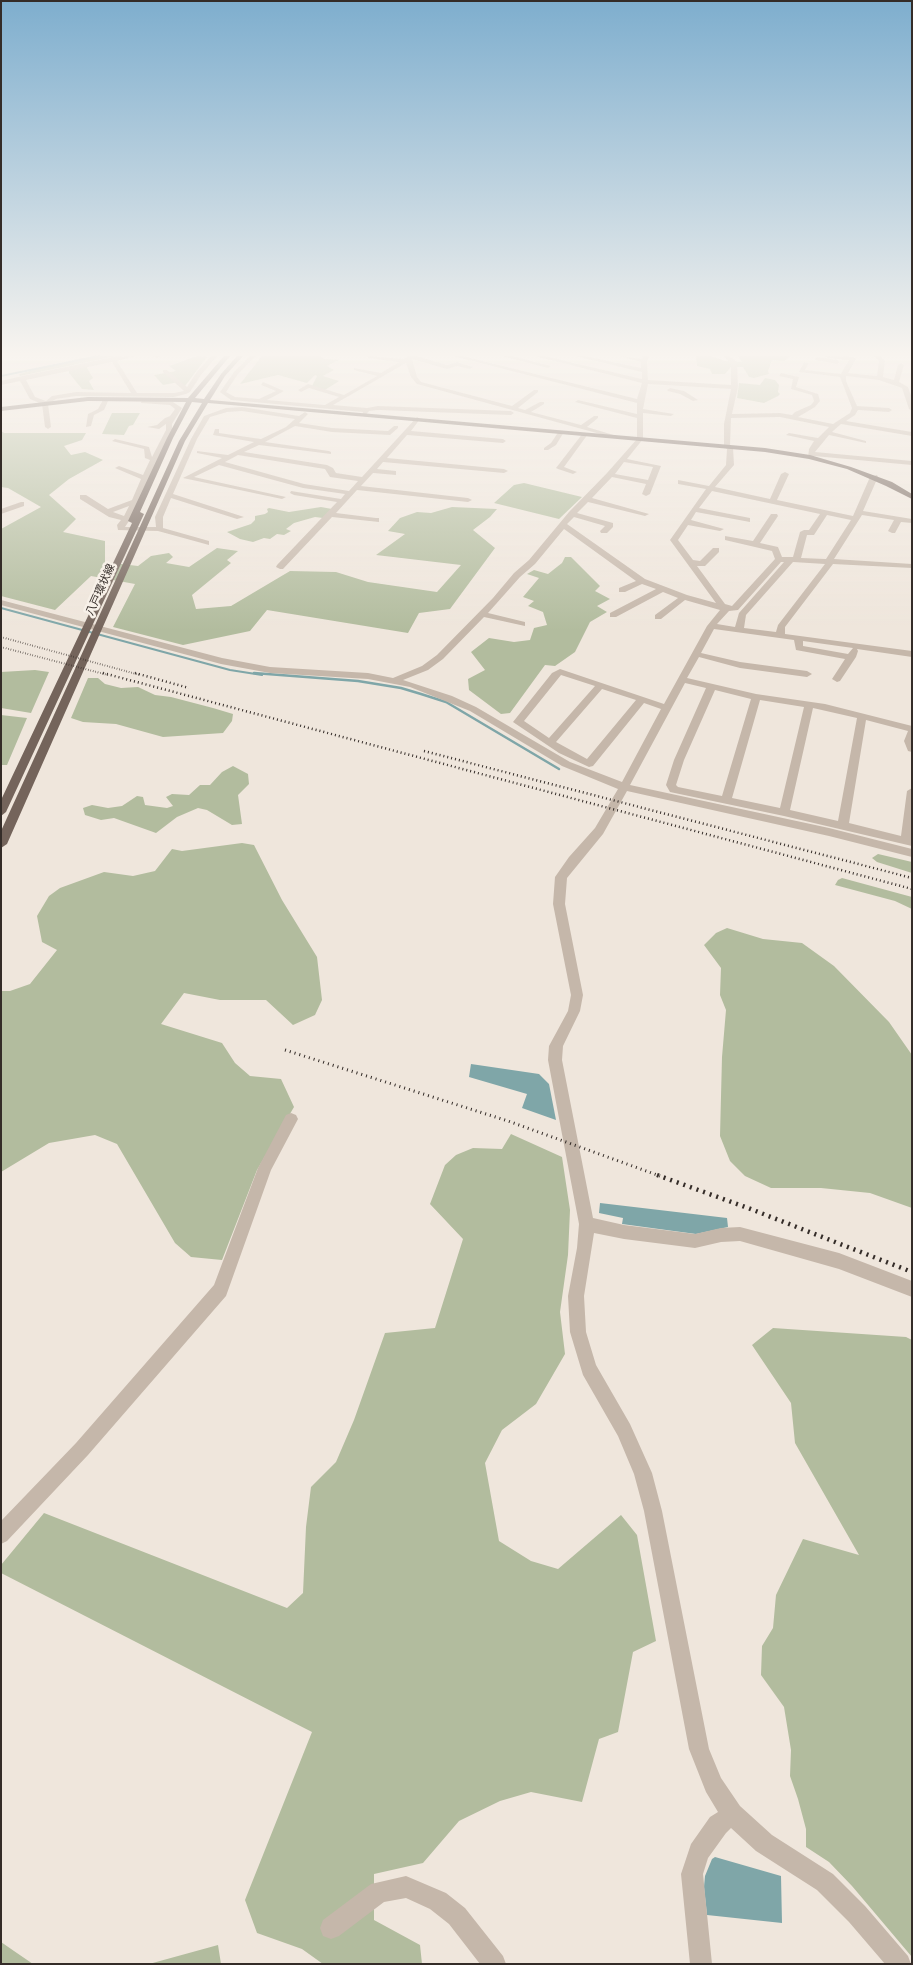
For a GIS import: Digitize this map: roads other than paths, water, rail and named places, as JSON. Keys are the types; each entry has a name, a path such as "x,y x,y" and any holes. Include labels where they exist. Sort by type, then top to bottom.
{"main road":[{"path":"119,558 135,514 167,448"},
{"name":"八戸環状線","path":"1,812 119,558 175,448"},
{"name":"八戸環状線","path":"1,844 126,566 176,448"},
{"path":"126,566 151,524 186,448"},
{"path":"734,448 810,456 874,477 912,497"}],"street":[{"path":"114,450 119,448"},
{"path":"145,448 148,458 154,459"},
{"path":"159,448 129,515 121,525 121,528 156,529 206,543"},
{"path":"156,529 160,527 160,517 190,448"},
{"path":"176,482 247,448"},
{"path":"291,448 330,453"},
{"path":"280,567 393,448"},
{"path":"572,472 560,468 573,448"},
{"path":"394,681 425,668 440,657 483,614 516,575 532,562 572,514 610,475 633,448"},
{"path":"726,609 674,540 694,508 730,465 728,448"},
{"path":"814,448 810,456 912,463"},
{"path":"199,452 228,457"},
{"path":"236,453 327,467 332,469 333,475 363,480"},
{"path":"194,458 303,486 351,492 468,500"},
{"path":"382,460 504,471"},
{"path":"623,460 658,466 646,494"},
{"path":"119,468 145,478"},
{"path":"371,471 393,473"},
{"path":"773,501 785,474"},
{"path":"610,475 650,483"},
{"path":"189,477 282,497"},
{"path":"780,636 781,627 830,562 857,515 874,477"},
{"path":"681,482 825,512 912,521"},
{"path":"351,492 411,503"},
{"path":"294,493 342,501"},
{"path":"170,495 240,517"},
{"path":"83,497 107,512 125,519"},
{"path":"587,499 645,514"},
{"path":"107,512 134,502"},
{"path":"1,512 21,504"},
{"path":"694,508 747,520"},
{"path":"739,630 742,615 793,560 800,550 804,534 811,533 825,512"},
{"path":"330,514 376,520"},
{"path":"572,514 610,525 604,531"},
{"path":"755,544 774,516"},
{"path":"892,531 899,519"},
{"path":"687,522 720,530"},
{"path":"563,525 642,581 661,590 726,609 735,608 779,559"},
{"path":"728,538 775,549 779,559"},
{"path":"690,562 702,564 716,550"},
{"path":"779,559 912,566"},
{"path":"622,590 642,581"},
{"path":"613,615 661,590"},
{"path":"658,617 684,597"},
{"path":"1,602 221,662 270,670 368,676 394,681 430,691 473,709 566,764 624,788 829,832 912,853"},
{"path":"726,609 711,626 668,708 599,831 573,860 561,877 559,904 576,978 577,995 574,1011 556,1046 556,1060 587,1224 585,1248 576,1296 578,1332 589,1369 624,1430 643,1473 653,1511 699,1749 713,1785 732,1814 764,1843 826,1882 857,1914 900,1964"},
{"path":"483,614 522,624"},
{"path":"711,626 912,654"},
{"path":"798,638 799,648 851,657"},
{"path":"837,679 856,646"},
{"path":"696,654 740,664 807,674"},
{"path":"642,699 590,764 550,743 518,722 555,675 564,672 601,685 642,699 668,708"},
{"path":"683,680 710,688 756,697 809,704 912,729"},
{"path":"550,743 601,685"},
{"path":"710,688 690,732 671,785 674,790 784,812 909,842 912,791"},
{"path":"726,801 756,697"},
{"path":"784,812 809,704"},
{"path":"843,826 862,716"},
{"path":"912,733 909,741 912,749"},
{"path":"1,1534 82,1449 220,1290 265,1168 291,1119"},
{"path":"587,1224 624,1232 695,1240 720,1235 740,1234 839,1261 912,1289"},
{"path":"701,1964 692,1874 699,1852 718,1825 732,1814"},
{"path":"330,1928 379,1892 406,1887 438,1901 457,1916 495,1964"}],"water":[{"path":"471,1064 539,1074 549,1084 556,1120 522,1108 527,1094 469,1077"},
{"path":"600,1203 727,1218 728,1227 696,1234 622,1224 623,1218 599,1213"},
{"path":"715,1857 781,1876 782,1923 707,1915 704,1887 705,1876 712,1859"}],"waterway":[{"path":"1,608 230,670 262,675"},
{"path":"254,673 358,681 401,688 421,694 446,702 559,769"}],"railway":[{"path":"1,637 140,675"},
{"path":"1,647 108,675"},
{"path":"103,673 912,889"},
{"path":"135,673 189,688"},
{"path":"424,751 912,878"},
{"path":"285,1050 508,1121 660,1176"},
{"path":"657,1175 748,1208 912,1272"}]}
